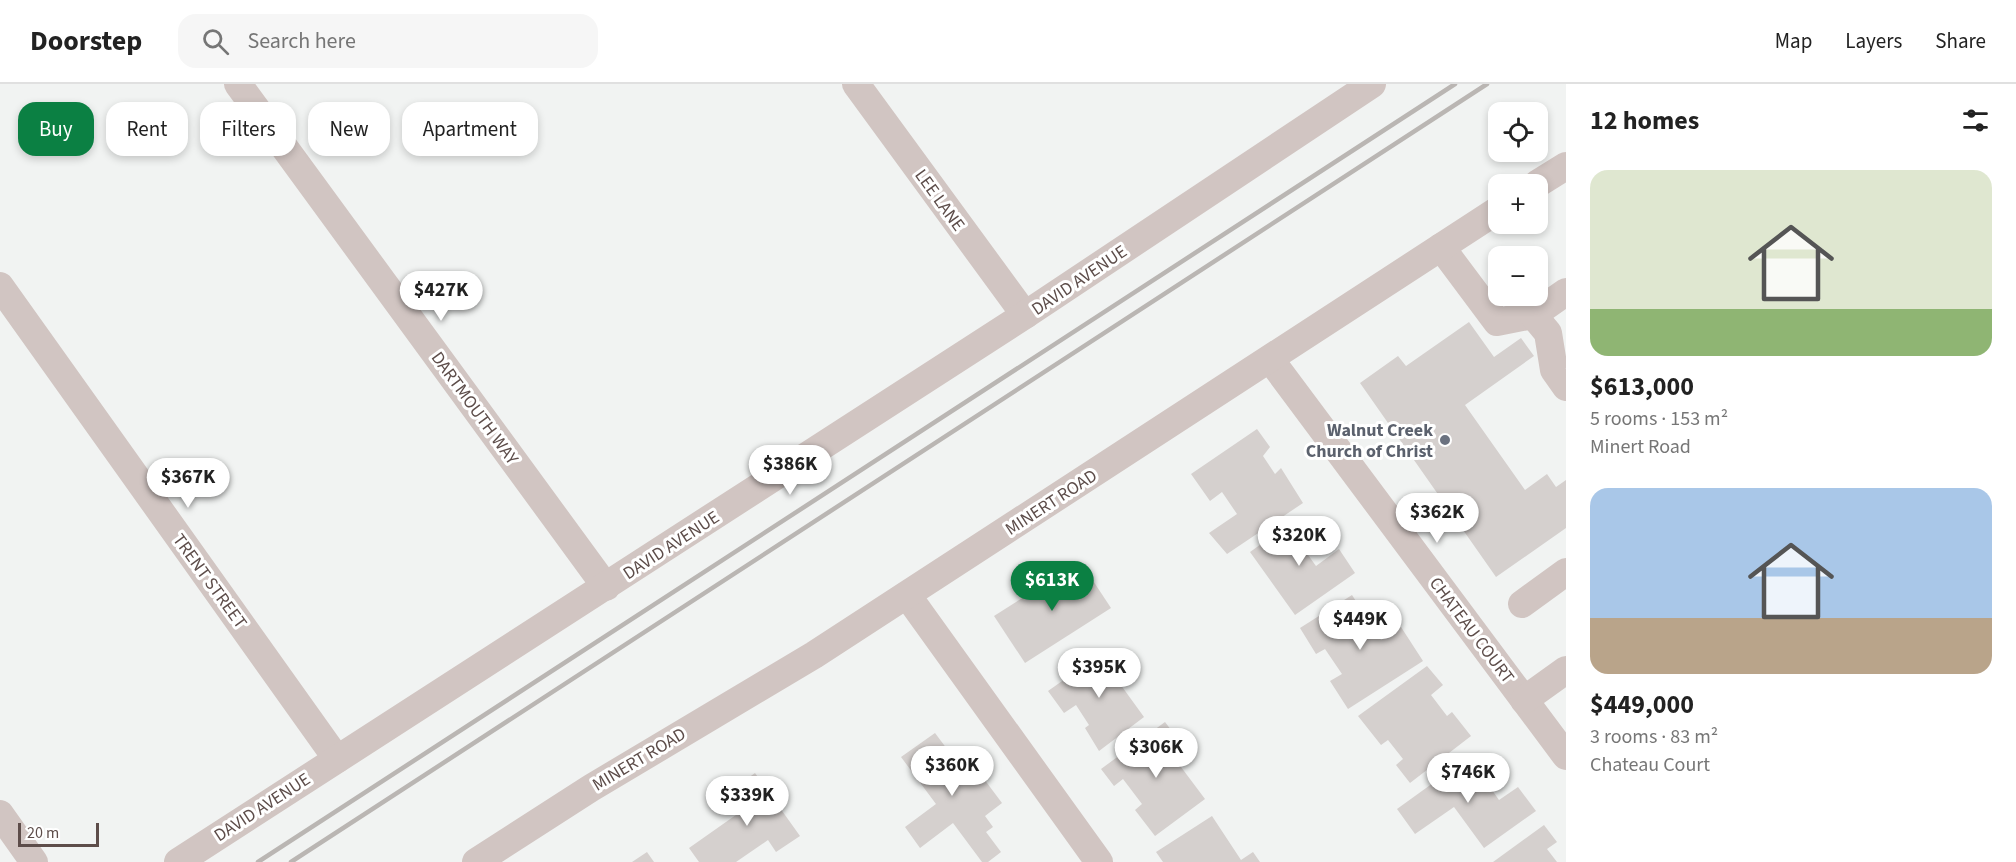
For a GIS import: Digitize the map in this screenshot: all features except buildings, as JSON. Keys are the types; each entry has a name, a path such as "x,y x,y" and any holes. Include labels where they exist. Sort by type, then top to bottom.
{"street":[{"name":"DARTMOUTH WAY","path":"238,84 606,587"},
{"name":"LEE LANE","path":"856,84 1025,315"},
{"name":"DAVID AVENUE","path":"178,862 1025,315 1372,84"},
{"name":"MINERT ROAD","path":"476,862 591,788 814,655 1488,216"},
{"path":"1441,247 1497,322 1533,315 1566,292"},
{"name":"TRENT STREET","path":"0,286 337,759"},
{"path":"1533,315 1548,333 1554,370 1566,387"},
{"name":"CHATEAU COURT","path":"1270,359 1566,756"},
{"path":"1522,604 1566,572"},
{"path":"907,595 1099,862"},
{"path":"1524,700 1566,670"},
{"path":"0,814 34,862"}],"railway":[{"path":"258,862 1455,84"},
{"path":"291,862 1487,84"}],"place":[{"name":"Walnut Creek Church of Christ","path":"1445,440"}]}
